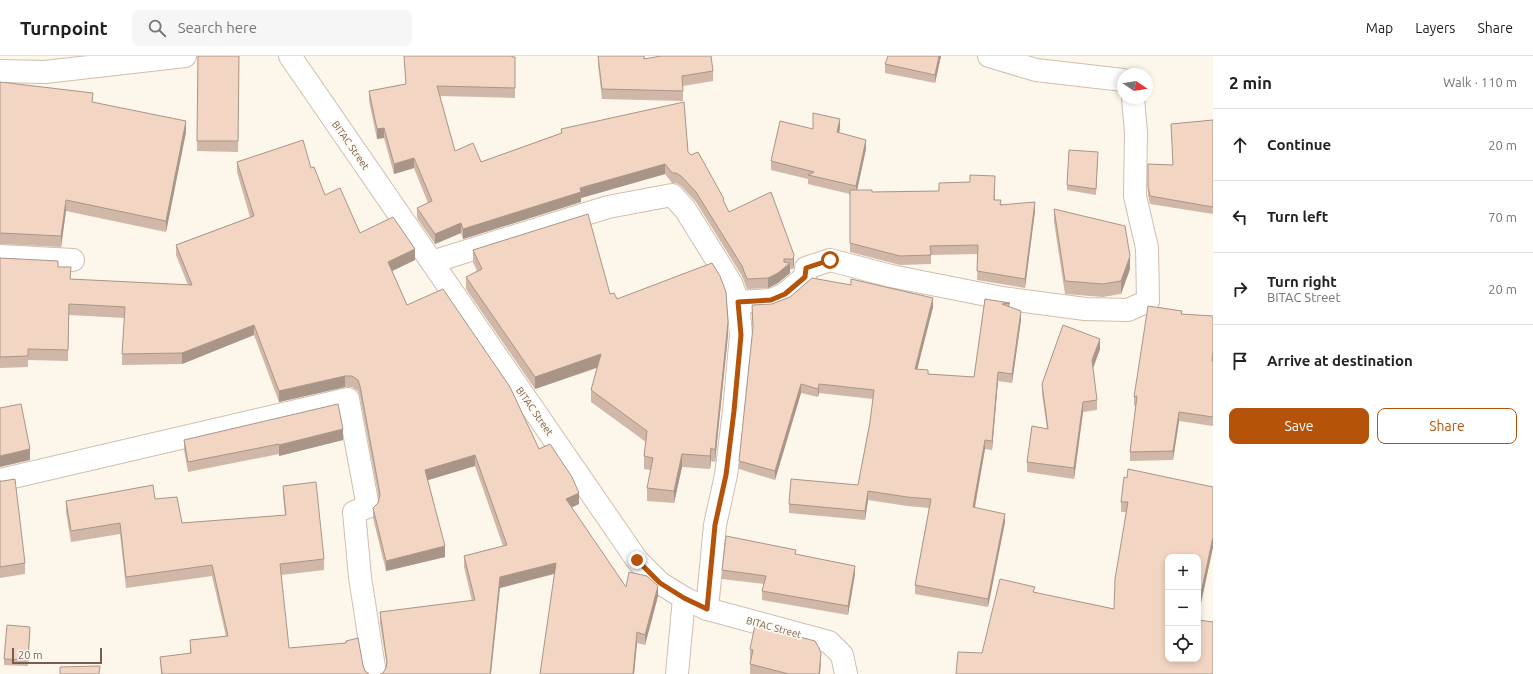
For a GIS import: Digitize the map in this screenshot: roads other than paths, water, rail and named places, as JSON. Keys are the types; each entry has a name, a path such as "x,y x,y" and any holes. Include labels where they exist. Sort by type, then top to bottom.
{"street":[{"path":"0,71 45,72 185,56"},
{"name":"BITAC Street","path":"290,56 637,560 660,583 684,598 707,609 829,642 842,655 846,674"},
{"path":"989,56 1036,70 1117,79"},
{"path":"738,302 771,300 785,294 805,277 806,268 830,260 891,276 1002,298 1085,309 1128,310 1148,301 1147,248 1135,196 1136,133 1134,104"},
{"path":"432,262 608,207 672,195 685,209 731,283 738,302 741,335 734,411 726,475 715,525 707,609"},
{"path":"0,256 72,260"},
{"path":"0,480 348,399 368,507 354,512 360,577 375,674"},
{"path":"677,674 684,598"}]}
